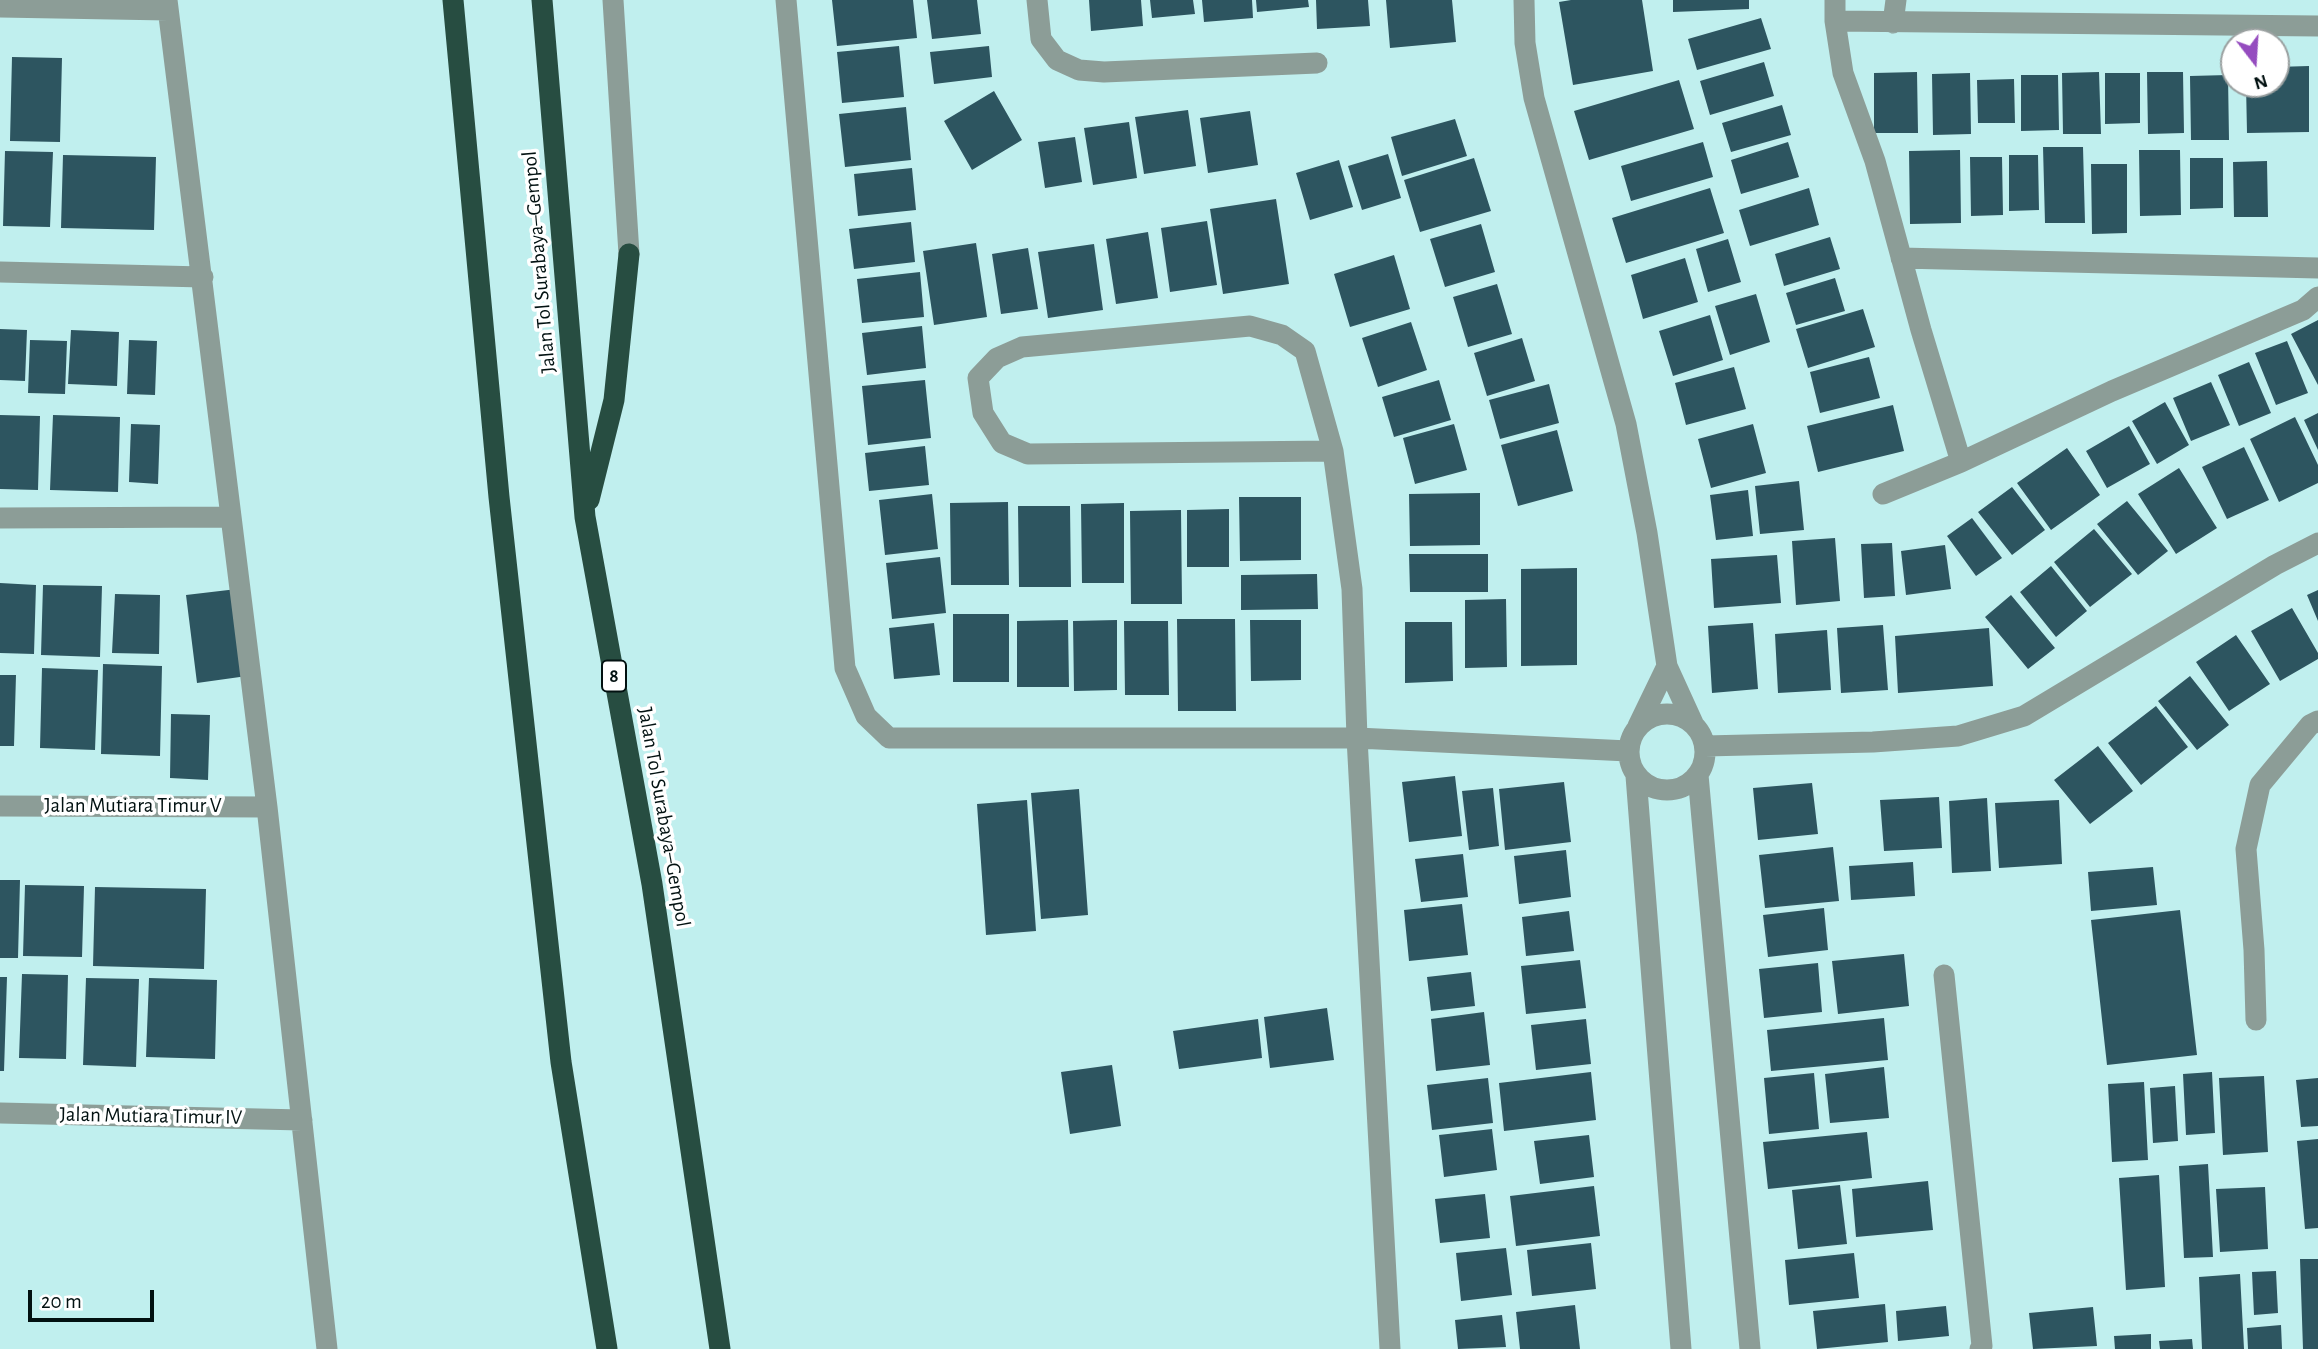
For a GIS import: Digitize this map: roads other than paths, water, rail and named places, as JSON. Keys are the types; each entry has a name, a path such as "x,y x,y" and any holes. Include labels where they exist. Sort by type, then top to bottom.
{"highway":[{"path":"453,0 499,497 558,1034 607,1349"},
{"name":"Jalan Tol Surabaya–Gempol","path":"542,0 584,517 652,884 720,1349"},
{"path":"584,517 614,400 629,254"}],"street":[{"path":"613,0 629,254"},
{"path":"786,0 845,668 866,716 889,738 1357,738 1628,751"},
{"path":"1037,0 1041,39 1056,60 1079,69 1104,72 1317,63"},
{"path":"1524,0 1525,43 1534,98 1626,424 1647,533 1667,666 1706,746 1698,775 1688,785 1660,790 1647,785 1636,776"},
{"path":"1893,23 1896,0"},
{"path":"0,7 168,5 267,807 327,1349"},
{"path":"1961,462 1875,162 1843,73 1835,10 1893,23 2318,26"},
{"path":"1901,258 2318,268"},
{"path":"0,272 203,277"},
{"path":"1884,494 1961,462 2112,391 2304,310 2318,297"},
{"path":"1333,451 1028,454 1002,443 983,413 978,378 997,358 1022,347 1250,326 1282,335 1306,351 1333,451 1352,589 1357,738 1390,1349"},
{"path":"0,518 231,517"},
{"path":"1706,746 1873,742 1958,736 2024,716 2228,593 2318,543"},
{"path":"1667,666 1631,738 1628,751 1636,776 1681,1349"},
{"path":"1638,726 1650,717 1665,713 1693,723"},
{"path":"2256,1020 2246,849 2260,785 2310,725 2318,721"},
{"path":"1698,775 1750,1349"},
{"name":"Jalan Mutiara Timur V","path":"0,806 267,807"},
{"path":"1944,975 1982,1346 1980,1349"},
{"name":"Jalan Mutiara Timur IV","path":"0,1113 302,1120"}]}
